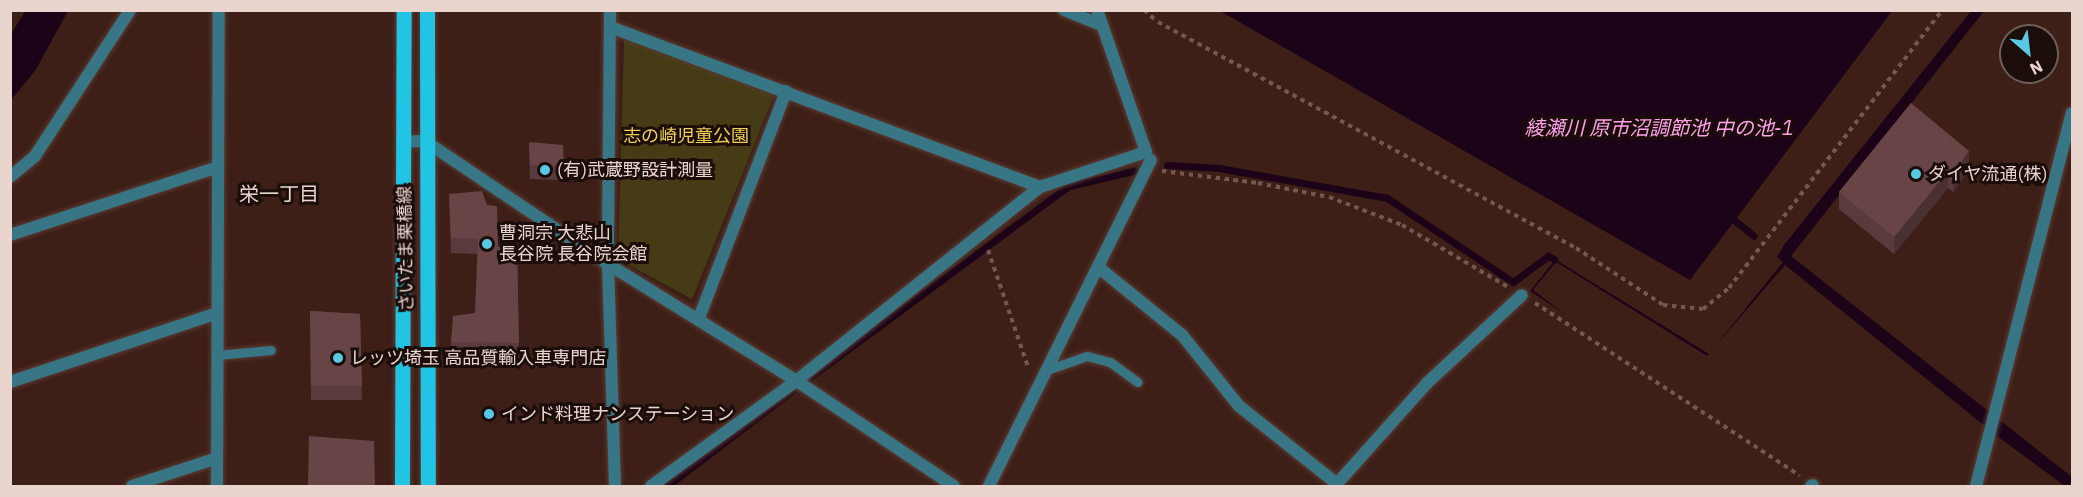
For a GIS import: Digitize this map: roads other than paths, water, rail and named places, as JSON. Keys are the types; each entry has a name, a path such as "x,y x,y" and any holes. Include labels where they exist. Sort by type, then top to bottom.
{"main road":[{"name":"さいたま栗橋線","path":"402,486 404,10"},
{"name":"さいたま栗橋線","path":"427,10 425,141 428,486"}],"street":[{"path":"10,177 35,156 130,10"},
{"path":"217,486 219,10"},
{"path":"610,10 608,264 615,486"},
{"path":"1064,10 1101,25"},
{"path":"659,483 797,381 1040,187 1146,152 1096,10"},
{"path":"610,27 1040,187"},
{"path":"699,318 786,91"},
{"path":"1976,486 2073,113"},
{"path":"403,142 425,141 608,264 699,318 954,486"},
{"path":"989,486 1151,159"},
{"path":"10,235 218,167"},
{"path":"1098,267 1182,335 1239,406 1337,486 1427,383 1522,295"},
{"path":"10,382 218,313"},
{"path":"132,486 217,458"}],"lane":[{"path":"217,355 270,350"},
{"path":"1047,370 1087,356 1110,362 1138,382"}],"water":[{"path":"26,10 68,11 35,71 11,100 11,34"},
{"name":"綾瀬川 原市沼調節池 中の池-1","path":"1220,11 1892,11 1690,280"},
{"path":"1971,11 1984,11 1791,256 2072,477 2072,486 2065,486 2001,439 1785,265 1713,349 1783,262 1777,257 1784,245"},
{"path":"1548,255 1709,354 1707,356 1556,262 1533,290 1566,315 1530,291 1554,261"}],"waterway":[{"path":"1167,165 1219,168 1387,198 1513,282 1548,256 1554,259"},
{"path":"805,381 1069,186 1134,171"},
{"path":"1728,215 1754,236"},
{"path":"667,486 793,390"}],"place":[{"name":"(有)武蔵野設計測量","path":"545,170"},
{"name":"ダイヤ流通(株)","path":"1916,174"},
{"name":"曹洞宗 大悲山 長谷院 長谷院会館","path":"487,244"},
{"name":"レッツ埼玉 高品質輸入車専門店","path":"338,358"},
{"name":"インド料理ナンステーション","path":"489,414"}],"district":[{"name":"栄一丁目","path":"279,193"}],"park label":[{"name":"志の崎児童公園","path":"686,136"}]}
